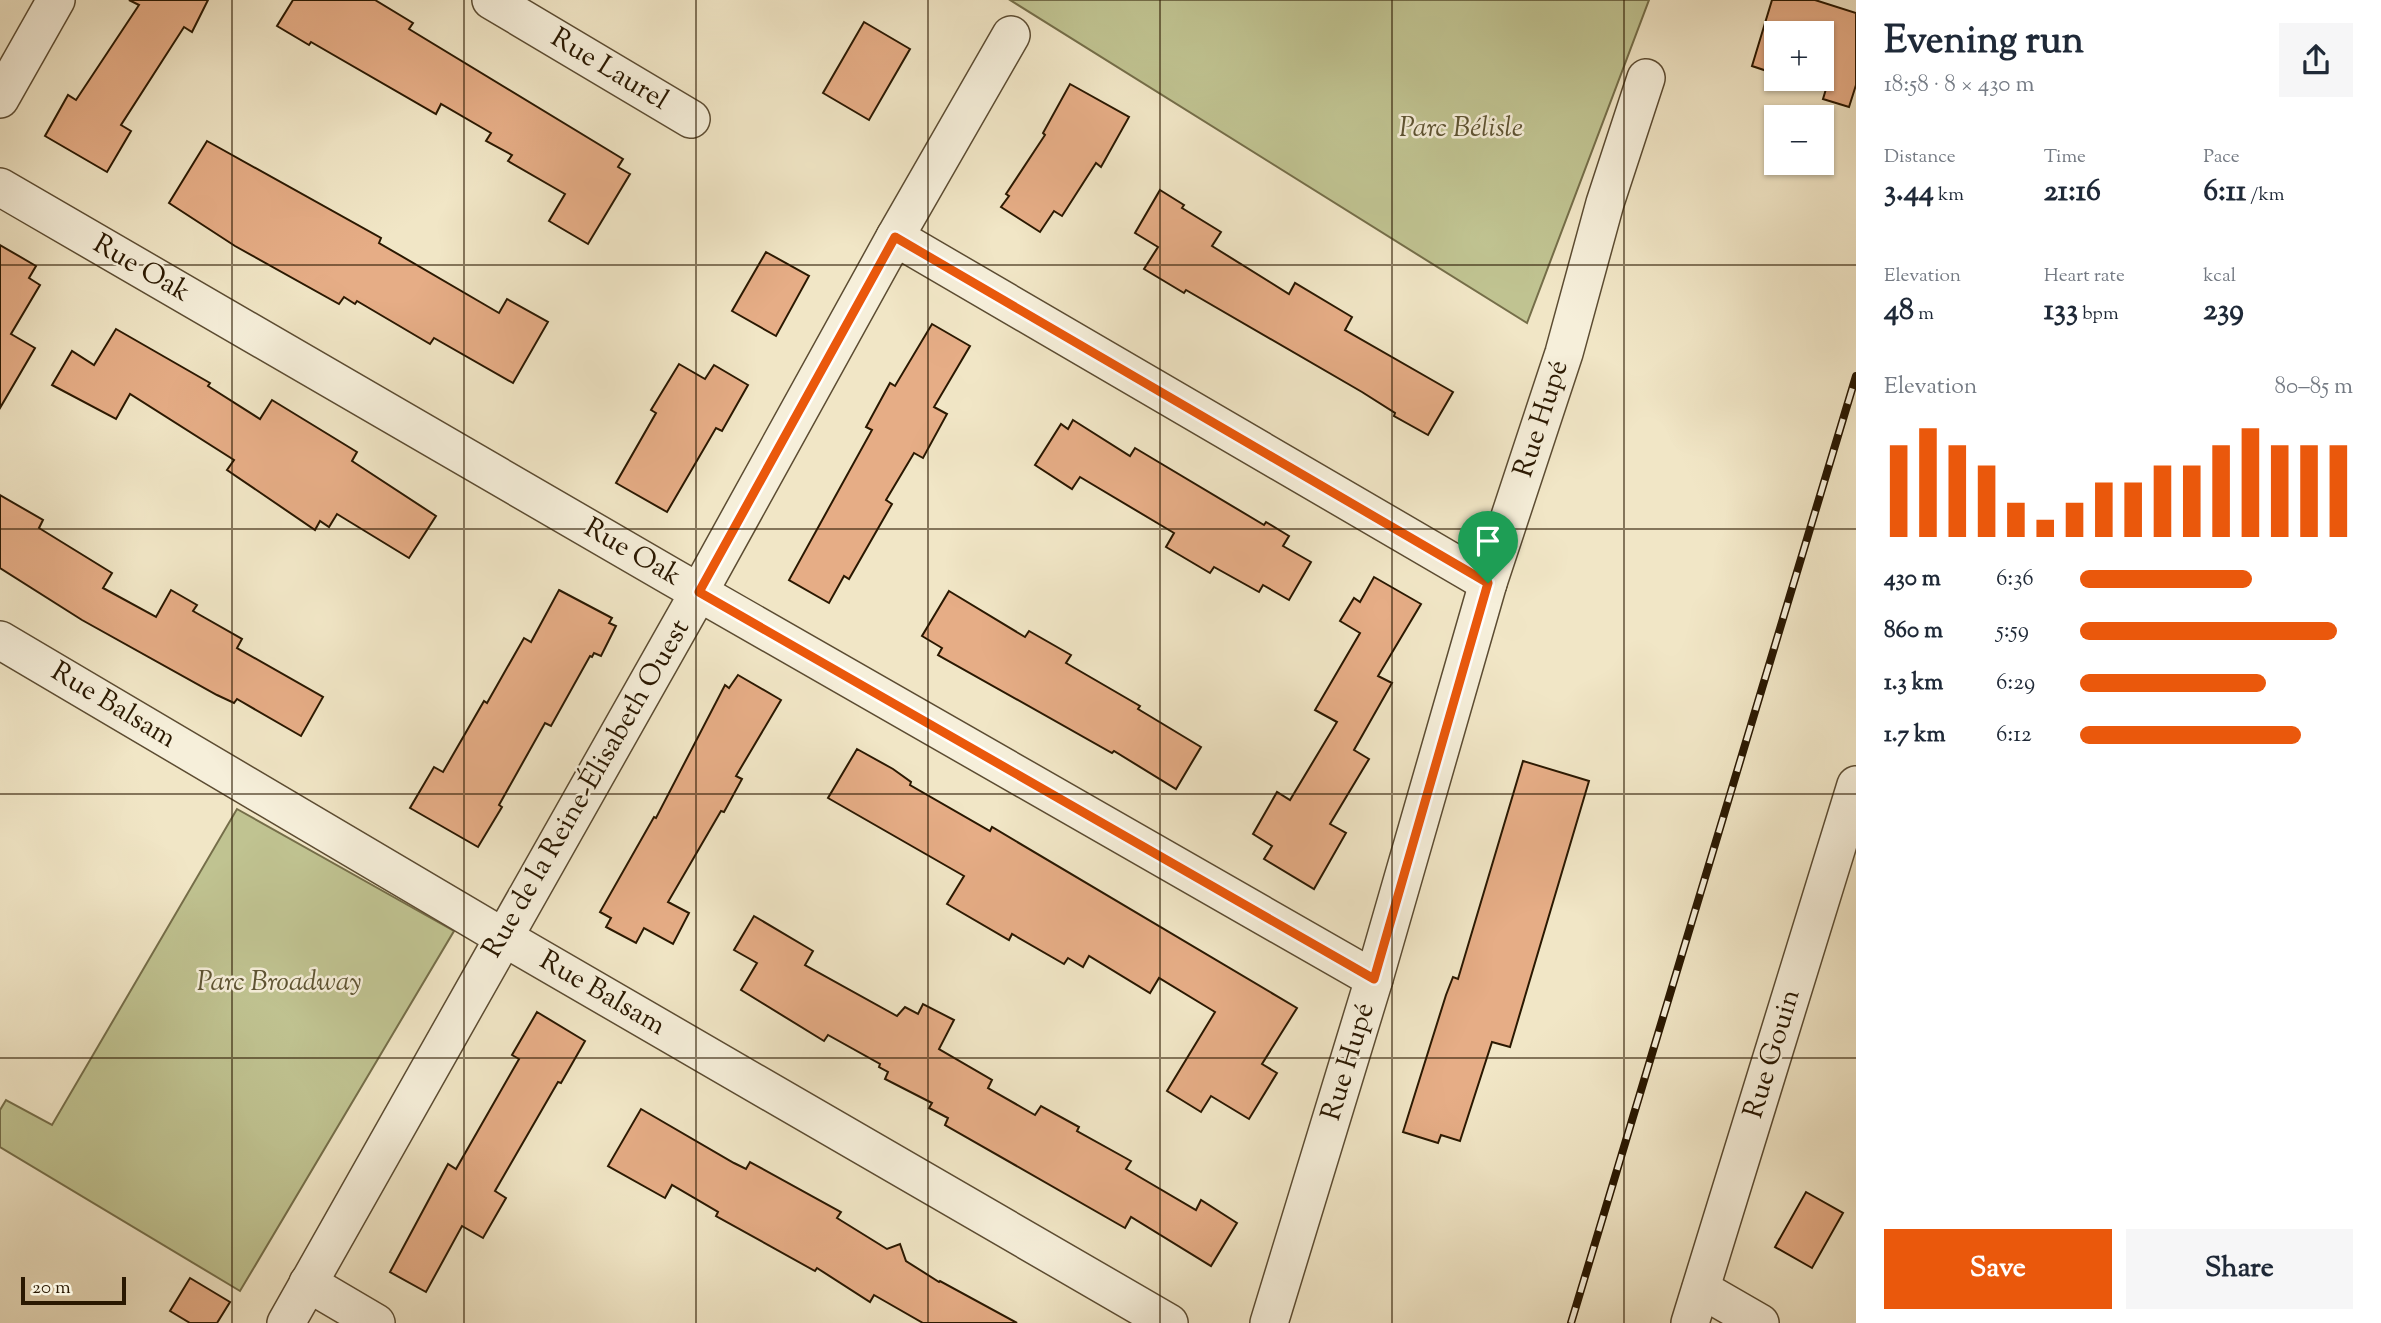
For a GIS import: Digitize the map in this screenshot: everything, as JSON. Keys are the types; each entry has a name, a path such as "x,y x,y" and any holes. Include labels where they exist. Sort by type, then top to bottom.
{"street":[{"path":"0,99 56,0"},
{"name":"Rue Laurel","path":"491,0 691,119"},
{"name":"Rue de la Reine-Élisabeth Ouest","path":"286,1323 1011,34"},
{"name":"Rue Hupé","path":"1269,1323 1374,979 1488,583 1564,353 1605,203 1646,78"},
{"name":"Rue Oak","path":"0,187 1374,979"},
{"path":"895,237 1488,583"},
{"name":"Rue Balsam","path":"0,640 1170,1323"},
{"name":"Rue Gouin","path":"1695,1306 1842,883 1856,785"},
{"path":"308,1283 376,1323"},
{"path":"1695,1306 1760,1323"}],"green space":[{"name":"Parc Bélisle","path":"1010,0 1649,0 1527,323"},
{"name":"Parc Broadway","path":"237,809 454,931 240,1291 0,1147 0,1110 6,1100 52,1125"}],"building":[{"path":"129,0 208,0 192,32 184,27 121,125 131,131 107,172 45,136 68,95 76,100 139,5"},
{"path":"293,0 375,0 413,23 409,29 623,159 618,167 630,174 588,244 549,221 565,194 508,161 512,155 486,141 491,133 441,104 436,114 311,42 309,45 277,26"},
{"path":"1772,0 1815,0 1856,13 1856,85 1849,107 1823,99 1825,91 1834,91 1834,21 1766,21"},
{"path":"864,22 910,49 869,120 823,93"},
{"path":"1764,26 1764,70 1752,66"},
{"path":"1070,84 1129,117 1101,167 1096,163 1062,216 1054,211 1040,232 1001,207 1009,196 1006,194 1045,135 1043,133"},
{"path":"207,141 381,238 379,243 499,313 507,299 548,322 513,383 434,338 430,344 357,301 355,304 344,297 339,304 235,246 169,203"},
{"path":"1160,190 1184,205 1182,208 1221,232 1212,246 1289,294 1295,283 1352,317 1345,330 1453,392 1428,435 1394,416 1395,413 1362,392 1186,290 1184,293 1144,269 1158,247 1135,233"},
{"path":"0,245 36,266 29,278 40,285 11,334 35,348 0,408"},
{"path":"766,252 809,276 776,336 732,311"},
{"path":"932,324 970,346 934,407 947,414 923,458 914,453 886,500 892,504 849,579 844,576 829,603 789,580 872,430 866,427 890,383 895,386"},
{"path":"116,329 210,383 208,386 260,419 272,400 357,452 352,461 436,516 409,558 337,514 329,527 320,521 315,530 227,470 234,460 130,394 116,419 52,385 72,351 94,365"},
{"path":"679,364 705,379 714,365 748,385 722,431 716,428 667,512 616,483 656,413 651,410"},
{"path":"1073,420 1130,456 1135,448 1264,525 1266,522 1289,536 1283,546 1311,562 1289,600 1263,585 1259,592 1214,567 1210,573 1166,547 1174,533 1080,477 1072,489 1035,465 1061,424 1068,429"},
{"path":"0,495 43,520 39,528 112,573 103,588 156,617 171,590 197,605 193,611 242,639 237,648 323,697 301,736 237,699 234,703 217,695 82,620 0,568"},
{"path":"1374,577 1421,604 1378,676 1392,683 1354,750 1369,759 1330,824 1346,833 1314,889 1264,859 1272,846 1253,834 1277,792 1290,800 1337,722 1315,710 1360,633 1340,621 1354,598 1360,602"},
{"path":"559,590 612,618 609,623 616,626 601,656 594,653 590,656 551,726 545,723 499,805 502,807 478,847 410,808 434,767 443,772 524,638 531,642"},
{"path":"949,591 1025,637 1029,631 1071,655 1066,663 1140,706 1138,709 1201,747 1176,789 1114,751 1112,753 938,655 942,648 922,636"},
{"path":"738,675 781,700 736,776 742,779 724,812 721,811 668,902 689,913 673,944 644,928 636,943 606,927 611,918 600,912 654,817 656,818 725,685 729,688"},
{"path":"857,749 893,769 911,782 910,785 990,831 992,827 1297,1008 1262,1064 1277,1073 1249,1119 1211,1096 1201,1112 1167,1091 1215,1012 1159,978 1150,993 1089,956 1083,967 1068,958 1064,964 1012,934 1009,940 947,904 964,876 828,798"},
{"path":"1523,761 1589,781 1510,1047 1492,1042 1460,1141 1441,1135 1438,1143 1403,1132 1446,995 1453,977 1458,979"},
{"path":"754,916 813,951 805,965 897,1016 905,1007 918,1014 923,1004 954,1020 939,1049 992,1080 988,1088 1035,1115 1041,1106 1079,1127 1077,1131 1131,1161 1126,1169 1196,1210 1201,1200 1237,1223 1211,1266 1131,1217 1125,1228 945,1125 948,1118 929,1108 932,1103 885,1079 888,1072 879,1067 880,1064 828,1035 824,1041 741,990 757,963 734,950"},
{"path":"537,1012 585,1041 495,1191 506,1198 483,1238 462,1226 426,1292 390,1272 448,1164 456,1169 519,1059 512,1055"},
{"path":"641,1109 734,1163 746,1169 750,1162 841,1212 837,1218 887,1249 900,1244 906,1261 939,1282 1017,1323 923,1323 874,1295 870,1302 817,1268 815,1271 716,1216 718,1212 672,1185 665,1198 608,1166"},
{"path":"1806,1192 1843,1213 1812,1268 1775,1247"},
{"path":"190,1278 230,1302 217,1323 190,1323 170,1311"}],"railway":[{"path":"1571,1323 1856,376"}],"route":[{"path":"895,237 1488,583 1374,979 699,592 895,237"}]}
